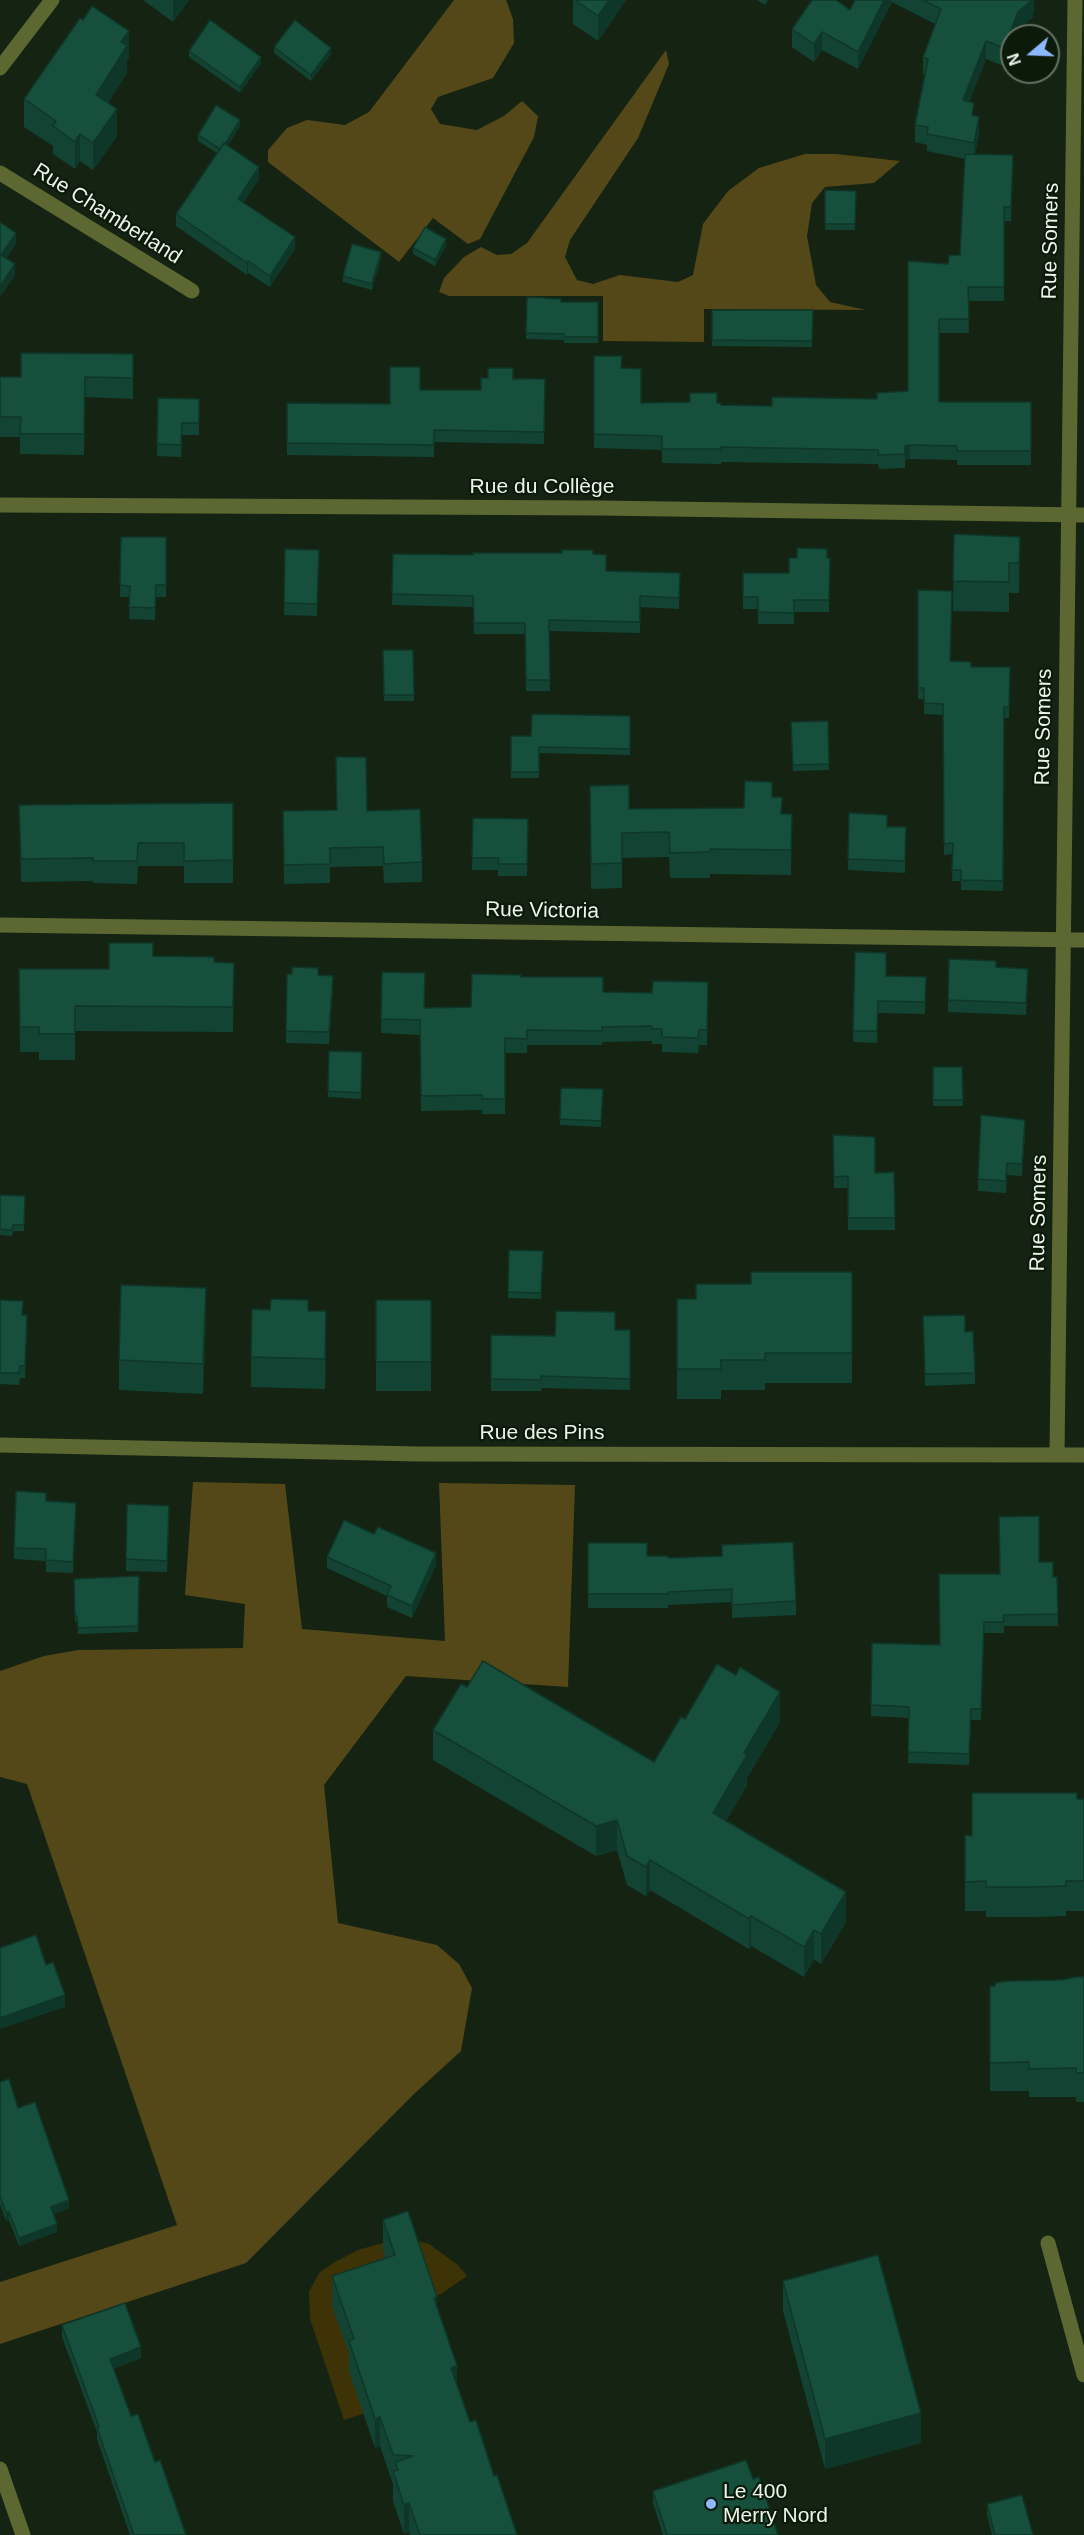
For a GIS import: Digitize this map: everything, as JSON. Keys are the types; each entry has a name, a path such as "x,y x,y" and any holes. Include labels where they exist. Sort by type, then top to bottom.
{"street":[{"path":"0,68 52,0"},
{"name":"Rue Somers","path":"1057,1454 1076,0"},
{"name":"Rue Chamberland","path":"0,173 192,291"},
{"name":"Rue du Collège","path":"0,505 587,508 1084,515"},
{"name":"Rue Victoria","path":"0,925 1084,940"},
{"name":"Rue des Pins","path":"0,1445 418,1454 1084,1455"},
{"path":"1048,2243 1084,2375"},
{"path":"0,2469 23,2535"}],"shaded area":[{"path":"454,0 506,0 513,19 514,43 493,78 438,97 431,109 440,124 477,130 504,116 522,101 538,116 534,137 480,239 468,244 433,218 399,262 268,162 268,150 287,128 307,120 345,125 369,112"},
{"path":"666,50 669,64 638,138 570,240 565,257 577,280 593,284 620,275 678,282 693,275 703,224 728,191 759,168 805,154 836,154 900,161 874,183 825,187 812,203 807,236 816,285 830,302 866,310 704,309 704,342 603,341 603,296 449,296 439,292 444,278 464,257 481,247 497,255 511,254 527,243"},
{"path":"193,1482 285,1484 302,1629 445,1641 439,1483 575,1485 568,1687 406,1676 324,1785 338,1923 437,1945 459,1964 472,1988 461,2051 414,2094 246,2263 0,2344 0,2282 177,2225 27,1784 0,1777 0,1671 44,1656 78,1650 243,1648 245,1604 185,1595"},
{"path":"389,2241 418,2241 429,2244 458,2265 467,2276 441,2294 427,2298 354,2369 369,2412 344,2420 310,2319 309,2291 320,2272 335,2262 358,2250"}],"building":[{"path":"575,0 609,0 598,16"},
{"path":"812,0 836,0 850,10 855,0 884,0 858,52 822,32 814,44 792,29"},
{"path":"923,0 1032,0 1018,12 1013,24 1000,24 1000,46 986,41 963,100 974,103 972,115 979,117 974,143 927,134 928,127 915,125 928,59 923,57 941,9"},
{"path":"92,6 129,31 121,42 127,46 96,95 117,109 93,143 80,134 75,142 53,126 56,121 24,99 80,18 83,20"},
{"path":"210,20 261,57 240,87 189,51"},
{"path":"295,20 331,48 311,75 274,47"},
{"path":"216,105 240,120 220,149 198,135"},
{"path":"224,143 259,167 238,199 295,237 270,276 248,261 247,263 176,214"},
{"path":"965,154 1013,155 1011,207 1004,207 1004,287 968,287 969,319 939,319 939,402 1031,402 1031,451 957,451 957,446 910,445 905,446 905,454 879,455 878,450 721,447 721,449 662,449 662,436 594,434 594,356 622,356 621,368 641,369 641,403 690,402 690,393 717,393 717,403 721,405 772,406 772,397 877,399 877,393 908,391 908,261 948,264 949,255 960,255"},
{"path":"825,190 856,191 855,224 825,224"},
{"path":"0,222 16,233 1,255 15,264 0,286"},
{"path":"425,227 446,239 435,260 413,248"},
{"path":"352,244 381,252 372,284 343,276"},
{"path":"527,297 561,299 561,302 598,302 598,337 564,337 564,334 526,333"},
{"path":"712,310 813,310 812,341 712,340"},
{"path":"21,353 133,354 133,378 85,377 84,434 20,434 21,417 0,417 0,377 21,377"},
{"path":"390,367 420,367 420,390 481,390 481,378 488,378 488,368 513,368 513,379 545,379 544,432 434,430 434,445 287,443 287,403 390,404"},
{"path":"158,398 199,399 199,423 182,423 181,445 157,444"},
{"path":"954,534 1020,537 1019,563 1009,563 1009,582 953,581"},
{"path":"121,537 166,537 166,585 156,585 155,608 129,607 130,586 120,585"},
{"path":"797,548 827,549 827,558 830,558 829,600 794,600 794,613 758,612 758,597 743,597 743,573 789,573 789,558 797,558"},
{"path":"285,549 319,550 317,604 284,603"},
{"path":"562,550 593,550 593,554 606,555 606,571 680,573 679,598 640,596 640,622 549,620 550,680 526,680 525,623 474,623 473,596 392,594 393,554 562,553"},
{"path":"918,590 952,591 950,661 971,662 971,667 1010,667 1009,707 1004,707 1003,881 961,880 961,870 952,870 953,843 944,844 943,704 924,703 924,688 918,688"},
{"path":"383,650 413,650 414,695 384,695"},
{"path":"532,714 630,716 630,749 539,747 539,772 511,772 511,736 531,736"},
{"path":"828,721 829,764 793,765 791,722"},
{"path":"336,757 366,757 367,811 420,809 422,862 384,864 383,847 330,848 330,864 284,865 283,811 337,810"},
{"path":"745,781 772,782 772,797 782,797 781,814 792,814 791,850 710,849 710,852 670,853 669,832 622,833 622,863 591,864 590,786 629,785 629,809 744,808"},
{"path":"233,803 233,860 184,861 184,843 138,843 137,861 93,861 93,858 21,859 19,805"},
{"path":"849,813 887,815 887,827 906,827 905,861 848,859"},
{"path":"473,818 528,819 527,864 498,864 499,858 472,858"},
{"path":"109,943 153,943 153,956 214,957 214,962 234,963 233,1007 75,1006 75,1034 39,1034 39,1027 20,1027 19,969 109,969"},
{"path":"855,952 886,953 886,976 926,977 925,1002 878,1001 877,1031 853,1031"},
{"path":"949,959 996,961 996,967 1028,969 1026,1003 948,1000"},
{"path":"292,967 318,968 318,975 333,976 329,1032 286,1031 287,974 292,974"},
{"path":"382,972 425,973 424,1008 471,1007 472,974 521,975 521,977 603,977 603,992 652,993 653,981 708,982 707,1030 699,1030 698,1038 662,1037 662,1029 652,1029 652,1026 602,1027 602,1031 527,1030 527,1039 505,1038 505,1099 482,1099 482,1095 421,1096 420,1020 381,1019"},
{"path":"329,1051 362,1052 361,1093 328,1091"},
{"path":"933,1067 962,1067 963,1100 933,1100"},
{"path":"561,1088 603,1089 601,1121 560,1119"},
{"path":"981,1115 1025,1120 1022,1164 1007,1163 1006,1181 978,1179"},
{"path":"833,1135 875,1137 875,1173 894,1172 895,1218 848,1218 848,1176 834,1177"},
{"path":"0,1195 25,1196 24,1225 13,1225 12,1230 0,1229"},
{"path":"509,1250 543,1251 541,1293 508,1292"},
{"path":"751,1272 852,1272 852,1353 765,1353 765,1360 721,1360 721,1369 677,1369 677,1299 696,1299 696,1284 751,1284"},
{"path":"121,1285 206,1288 203,1364 119,1360"},
{"path":"271,1299 308,1300 308,1311 326,1311 325,1359 251,1357 252,1309 270,1310"},
{"path":"0,1300 23,1301 22,1315 27,1315 25,1366 20,1366 19,1373 0,1373"},
{"path":"376,1300 431,1300 431,1362 376,1362"},
{"path":"556,1311 615,1312 615,1330 630,1330 630,1379 541,1376 541,1380 491,1379 491,1335 555,1336"},
{"path":"965,1315 965,1332 973,1331 975,1373 925,1374 923,1316"},
{"path":"16,1491 46,1493 46,1501 76,1503 73,1562 46,1560 46,1549 14,1548"},
{"path":"127,1504 169,1506 167,1561 126,1559"},
{"path":"1039,1516 1039,1562 1053,1562 1053,1577 1057,1577 1058,1614 1003,1615 1004,1622 984,1622 981,1709 971,1709 969,1754 908,1752 909,1707 871,1705 872,1643 940,1645 939,1574 1000,1574 999,1517"},
{"path":"344,1520 374,1534 378,1527 436,1553 412,1606 387,1595 391,1586 327,1557"},
{"path":"793,1542 796,1601 732,1605 732,1589 668,1592 668,1594 588,1594 588,1543 647,1543 647,1556 668,1556 668,1558 722,1556 722,1545"},
{"path":"139,1576 138,1626 78,1628 77,1616 75,1616 74,1579"},
{"path":"483,1661 654,1762 681,1717 685,1719 717,1664 736,1675 740,1667 780,1692 744,1753 747,1755 713,1813 846,1892 821,1934 814,1930 804,1947 751,1916 749,1919 650,1860 646,1867 627,1856 617,1820 596,1826 433,1730 461,1684 467,1687"},
{"path":"972,1793 1077,1793 1077,1799 1084,1799 1084,1881 1066,1881 1066,1886 1032,1887 986,1887 986,1881 965,1882 965,1835 972,1836"},
{"path":"36,1935 46,1965 53,1962 65,1995 0,2018 0,1948"},
{"path":"1084,1977 1084,2073 1076,2073 1076,2068 1029,2069 1029,2062 990,2063 990,1986 1008,1981 1062,1980"},
{"path":"9,2079 18,2108 35,2102 69,2200 51,2207 57,2224 19,2238 0,2196 0,2082"},
{"path":"408,2211 457,2366 451,2368 470,2422 476,2420 494,2476 497,2475 517,2535 420,2535 409,2503 404,2505 393,2471 398,2470 395,2462 413,2456 393,2455 380,2417 375,2419 349,2341 354,2339 332,2276 395,2255 383,2220"},
{"path":"878,2255 921,2413 825,2439 783,2281"},
{"path":"125,2303 141,2347 110,2359 131,2416 138,2414 155,2462 160,2460 186,2535 134,2535 97,2428 99,2427 62,2325"},
{"name":"Le 400 Merry Nord","path":"746,2460 753,2479 759,2477 778,2535 667,2535 653,2491"},
{"path":"1022,2495 1033,2535 995,2535 987,2504"}],"place":[{"name":"Le 400 Merry Nord","path":"711,2504"}]}
